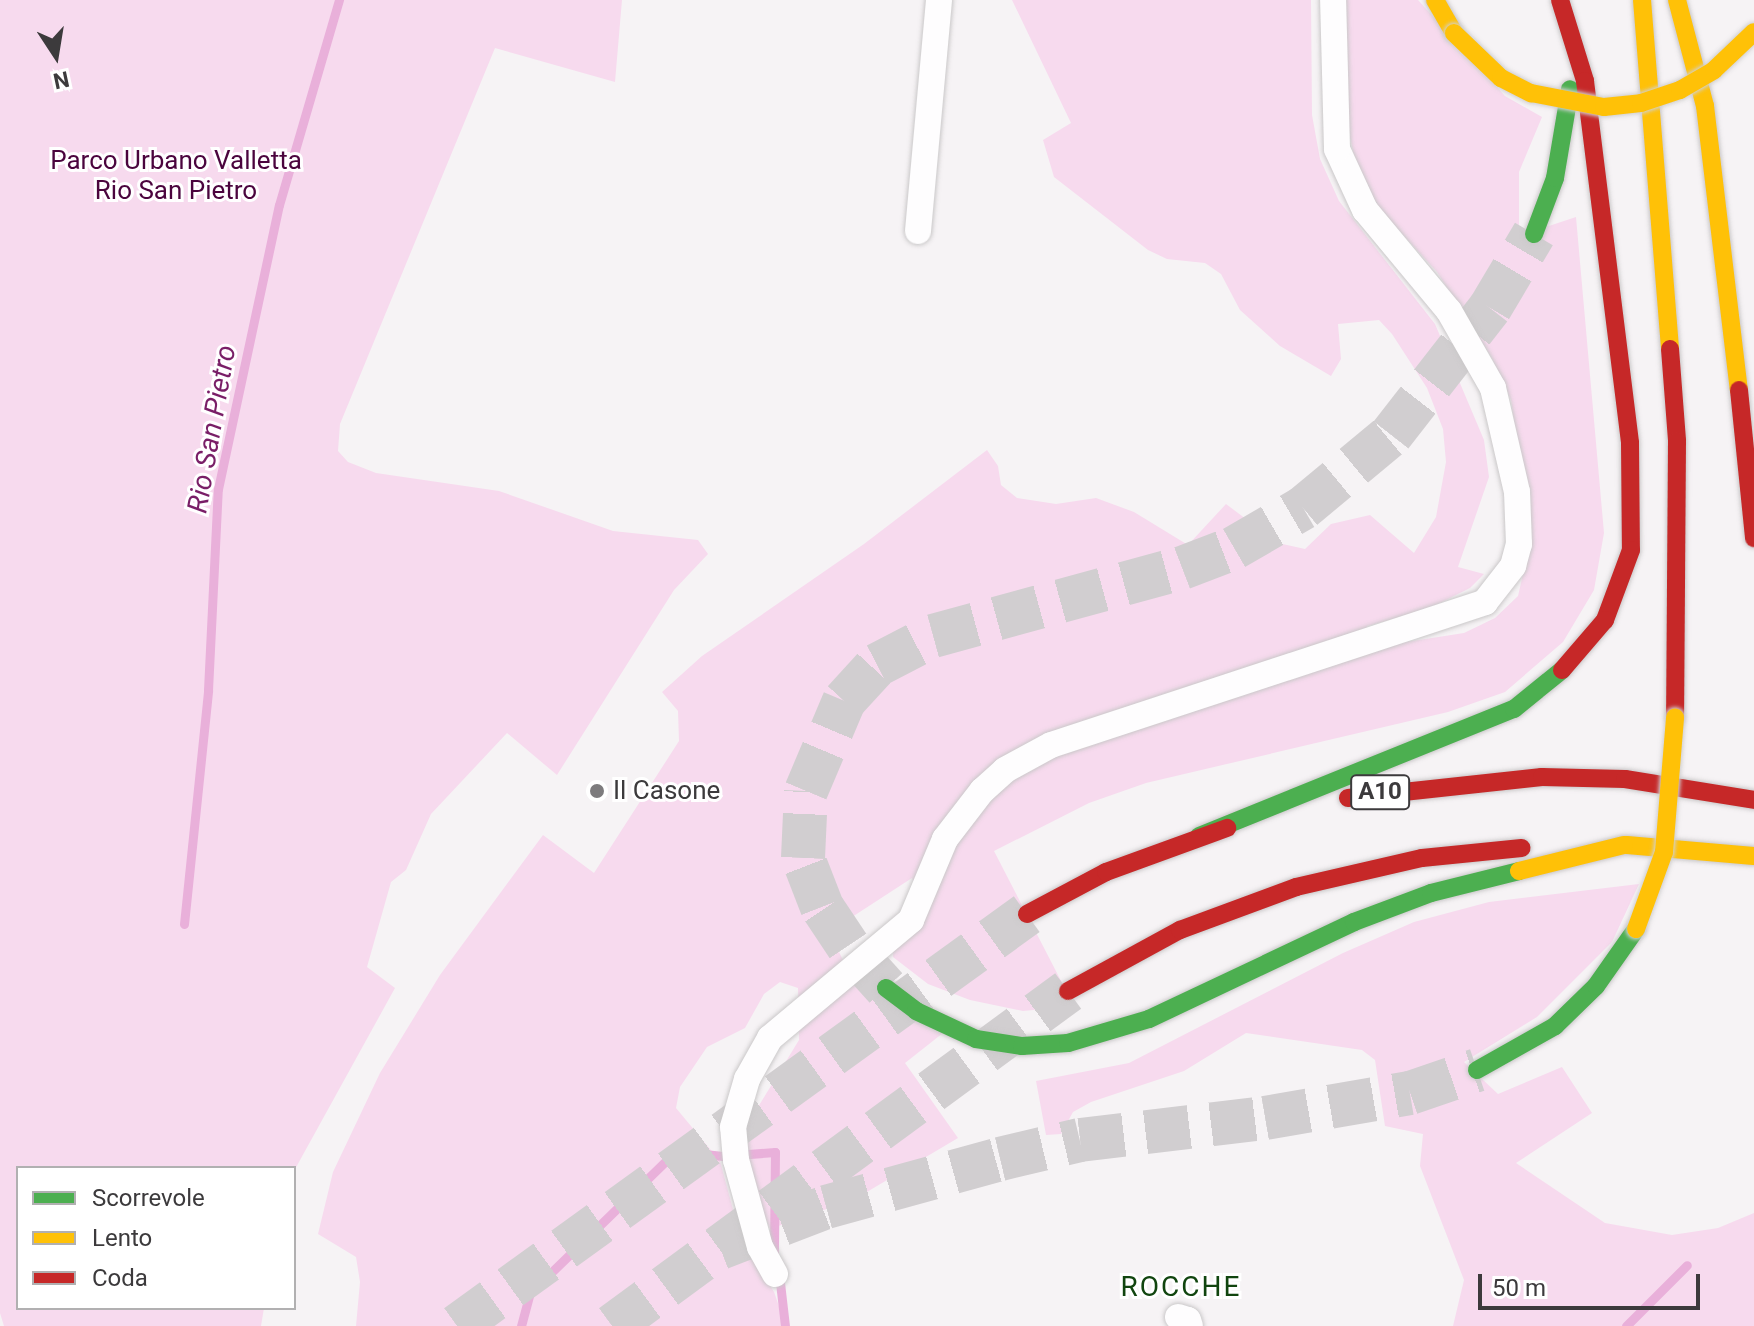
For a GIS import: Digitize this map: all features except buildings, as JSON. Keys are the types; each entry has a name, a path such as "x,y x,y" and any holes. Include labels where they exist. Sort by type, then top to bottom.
{"main road":[{"path":"1435,0 1454,33 1501,78 1531,93 1604,107 1641,103 1680,90 1714,70 1754,32"},
{"path":"1199,836 1514,709 1575,660 1605,620 1631,550 1630,456 1585,81 1560,0"},
{"path":"1477,1070 1555,1026 1596,986 1636,929 1664,852 1675,717 1677,441 1642,0"},
{"path":"1677,0 1705,106 1724,232 1754,538"},
{"path":"1534,234 1562,149 1572,35"},
{"name":"A10","path":"1027,914 1106,872 1199,836 1374,793 1542,777 1639,780 1754,800"},
{"path":"886,988 916,1011 976,1039 1022,1046 1068,1043 1149,1019 1354,922 1431,893 1624,845"},
{"path":"1068,991 1180,930 1353,872 1498,849 1624,845 1754,856"}],"street":[{"path":"918,231 939,0"},
{"path":"775,1274 760,1247 736,1160 733,1127 747,1079 770,1038 911,920 945,839 982,791 1005,770 1051,745 1485,602 1513,566 1519,544 1517,492 1493,388 1449,311 1365,210 1347,179 1334,114 1333,0"}],"green space":[{"name":"Parco Urbano Valletta Rio San Pietro","path":"0,0 622,0 615,82 495,48 340,424 338,451 348,462 376,473 499,491 613,531 698,540 708,554 674,590 557,775 507,733 431,814 406,870 391,882 367,967 395,988 296,1167 16,1166 16,1310 264,1310 261,1326 4,1326 0,1313"},
{"path":"1012,0 1311,0 1312,115 1320,159 1339,201 1435,324 1484,440 1489,477 1458,567 1484,574 1470,588 1426,610 1367,626 1374,647 1464,633 1495,618 1518,596 1531,539 1511,400 1492,358 1437,272 1382,212 1357,170 1347,123 1345,0 1418,0 1505,96 1542,117 1519,172 1519,236 1576,217 1604,533 1594,590 1563,642 1505,692 1448,712 1146,783 1089,803 994,851 1074,1006 1023,1011 970,1000 928,984 893,957 893,946 925,908 912,878 829,932 845,964 863,981 943,1033 905,1063 958,1138 855,1199 770,1229 751,1182 744,1130 799,1040 798,988 780,982 764,994 745,1028 707,1047 680,1087 676,1108 720,1161 741,1239 774,1292 786,1326 356,1326 360,1282 356,1257 318,1234 333,1172 380,1073 440,975 543,835 594,873 679,741 678,711 662,692 702,656 864,544 987,450 998,466 1001,485 1017,498 1056,504 1096,498 1134,512 1188,545 1226,504 1278,543 1305,549 1331,524 1370,515 1414,553 1436,517 1446,462 1443,429 1427,388 1392,334 1379,320 1338,324 1341,359 1331,376 1280,346 1240,310 1221,274 1205,263 1167,259 1148,250 1054,177 1043,140 1071,123"},
{"path":"1639,884 1612,942 1537,1017 1464,1062 1498,1094 1562,1067 1592,1113 1516,1163 1605,1223 1672,1235 1718,1228 1754,1213 1754,1326 1453,1326 1464,1280 1420,1166 1423,1134 1385,1126 1375,1060 1362,1050 1246,1033 1184,1071 1091,1102 1073,1112 1061,1134 1046,1135 1036,1081 1129,1063 1343,953 1414,922 1489,902"}],"waterway":[{"name":"Rio San Pietro","path":"184,924 208,690 218,489 279,205 339,0"},
{"path":"521,1326 530,1293 676,1151 723,1156 775,1152 774,1252"},
{"path":"1626,1326 1687,1265"},
{"path":"779,1274 785,1326"}],"tunnel":[{"path":"886,988 848,946 822,907 803,858 806,791 844,701 877,665 933,636 1182,568 1234,548 1303,508 1391,435 1490,308 1534,234"},
{"path":"457,1326 1027,914"},
{"path":"612,1326 1068,991"},
{"path":"720,1248 826,1207 1080,1140 1265,1118 1410,1093 1477,1070"}],"traffic: fast":[{"path":"1534,234 1555,178 1570,89"},
{"path":"1199,836 1514,709 1562,670"},
{"path":"886,988 916,1011 976,1039 1022,1046 1068,1043 1149,1019 1354,922 1431,893 1519,871"},
{"path":"1477,1070 1555,1026 1596,986 1636,929"}],"traffic: slow":[{"path":"1435,0 1454,33"},
{"path":"1642,0 1670,349"},
{"path":"1677,0 1705,106 1739,390"},
{"path":"1454,33 1501,78 1531,93 1604,107 1641,103 1680,90 1714,70 1754,32"},
{"path":"1636,929 1664,852 1675,717"},
{"path":"1519,871 1624,845"},
{"path":"1627,845 1754,856"}],"traffic: jam":[{"path":"1560,0 1585,81 1630,443 1631,550 1605,620 1562,670"},
{"path":"1670,349 1677,441 1675,717"},
{"path":"1739,390 1754,538"},
{"path":"1348,798 1542,777 1625,779 1754,800"},
{"path":"1027,914 1106,872 1227,828"},
{"path":"1068,991 1180,930 1296,887 1422,858 1522,848"}],"place":[{"name":"Il Casone","path":"597,791"}],"district":[{"name":"ROCCHE","path":"1181,1287"}]}
